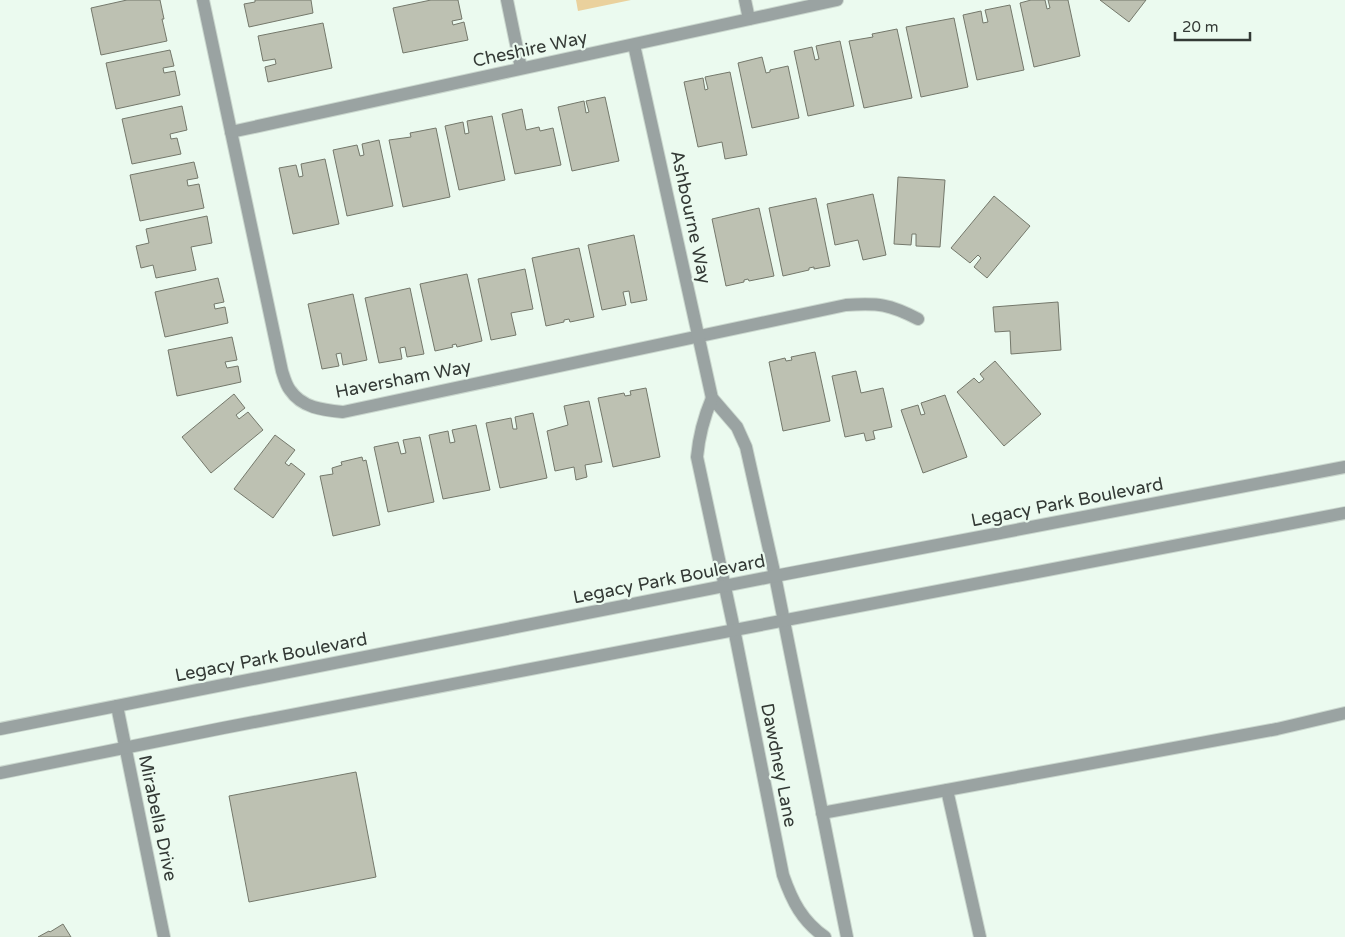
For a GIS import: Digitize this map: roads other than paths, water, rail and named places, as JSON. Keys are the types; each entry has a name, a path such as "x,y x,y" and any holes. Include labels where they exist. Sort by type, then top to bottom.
{"street":[{"name":"Haversham Way","path":"203,0 282,371 290,390 305,404 322,410 343,412 846,305 870,303 888,305 918,318"},
{"path":"507,0 521,68"},
{"path":"744,0 749,19"},
{"name":"Cheshire Way","path":"231,132 837,0"},
{"name":"Ashbourne Way","path":"634,45 712,398 737,427 746,447 784,620"},
{"path":"712,398 704,416 697,457 725,586"},
{"name":"Legacy Park Boulevard","path":"0,729 775,576 1345,467"},
{"path":"0,773 125,747 1345,513"},
{"name":"Dawdney Lane","path":"725,586 783,875 797,910 810,926 826,937"},
{"name":"Dawdney Lane","path":"784,620 847,937"},
{"name":"Mirabella Drive","path":"117,706 164,937"},
{"path":"822,813 1277,729 1345,713"},
{"path":"947,790 980,937"}]}
